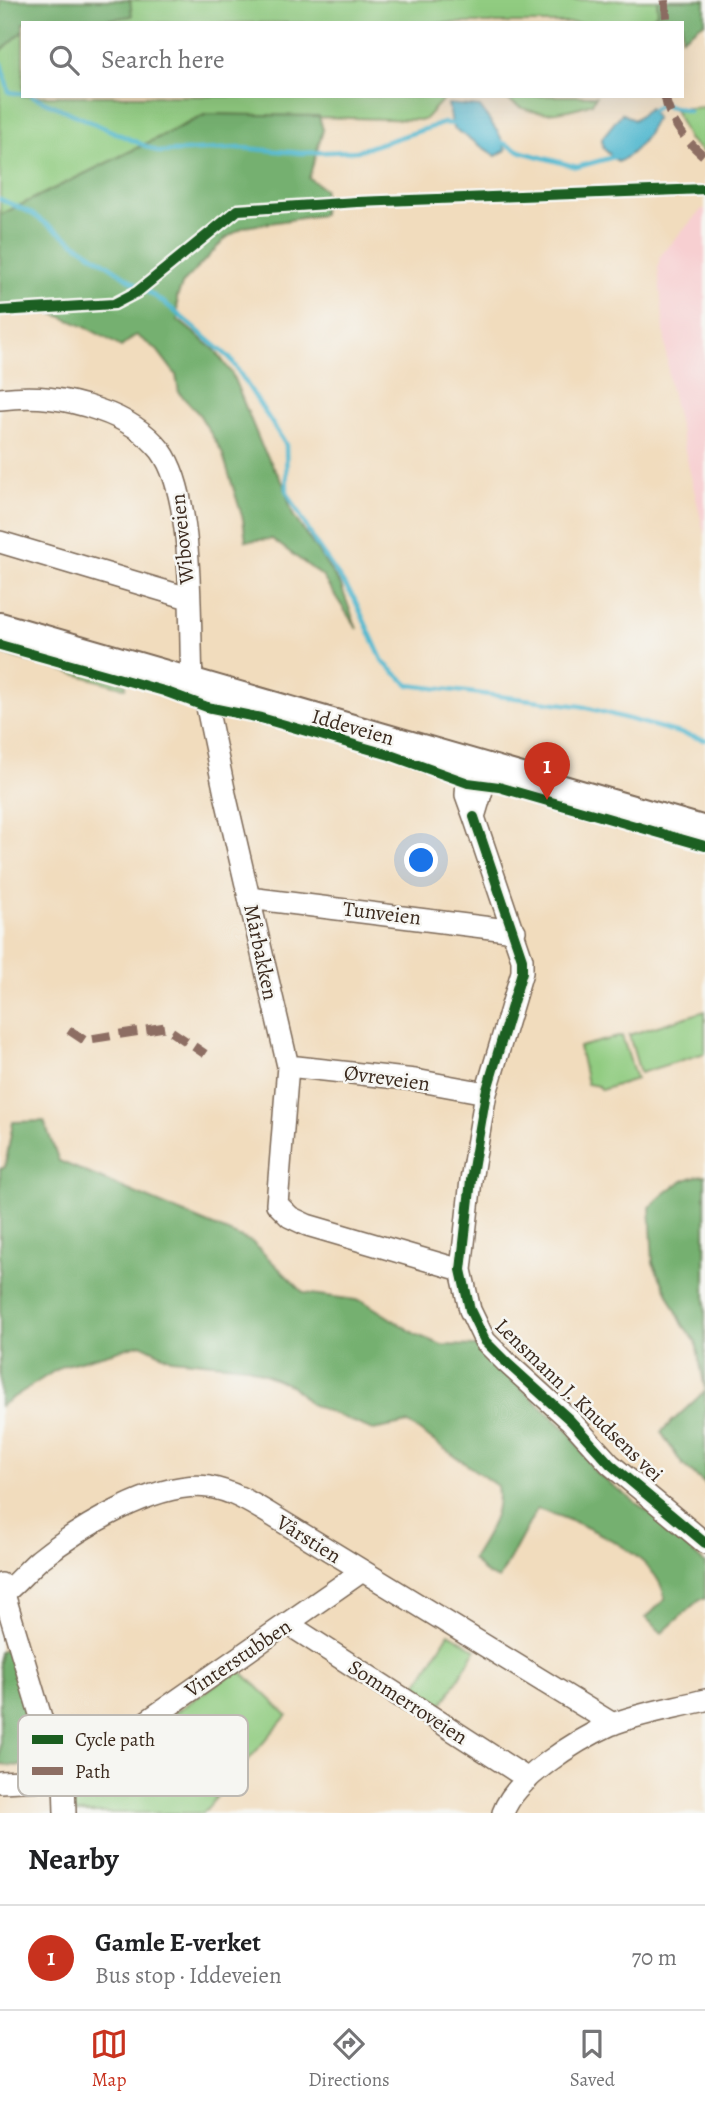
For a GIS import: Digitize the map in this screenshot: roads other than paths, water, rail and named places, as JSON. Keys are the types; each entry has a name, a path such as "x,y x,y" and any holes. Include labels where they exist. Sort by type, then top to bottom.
{"main road":[{"name":"Iddeveien","path":"0,626 705,830"}],"street":[{"name":"Wiboveien","path":"0,399 35,395 81,404 132,425 162,452 177,486 185,534 188,598 199,683"},
{"path":"0,542 188,598"},
{"name":"Mårbakken","path":"199,683 207,707 288,1066 278,1204 290,1217 307,1225 461,1270"},
{"name":"Lensmann J. Knudsens vei","path":"479,764 474,817 515,931 522,959 522,972 486,1093 461,1270 470,1310 485,1341 594,1444 610,1464 705,1543"},
{"name":"Tunveien","path":"249,898 515,931"},
{"name":"Øvreveien","path":"288,1066 415,1080 486,1093"},
{"name":"Vårstien","path":"1,1590 42,1558 113,1513 146,1498 195,1486 219,1489 251,1503 613,1724"},
{"name":"Vinterstubben","path":"156,1715 361,1572"},
{"path":"1,1590 43,1715"},
{"name":"Sommerroveien","path":"288,1624 528,1779"},
{"path":"502,1813 514,1792 571,1747 613,1724 705,1700"},
{"path":"0,1782 18,1781"}],"water":[{"path":"448,104 480,107 499,134 506,150 496,156 453,128"},
{"path":"649,108 656,118 649,132 636,149 618,162 603,148 602,138 622,113 634,120"}],"waterway":[{"path":"0,60 9,92 21,94"},
{"path":"37,98 159,152 242,148 301,153 357,151 444,123 456,124"},
{"path":"648,113 661,104 689,111"},
{"path":"499,141 522,152 577,167 617,156"},
{"path":"0,199 29,212 166,304 230,358 286,445 287,492 316,544 354,598 383,662 409,685 581,706 705,740"}],"place":[{"name":"Gamle E-verket","path":"547,800"}]}
